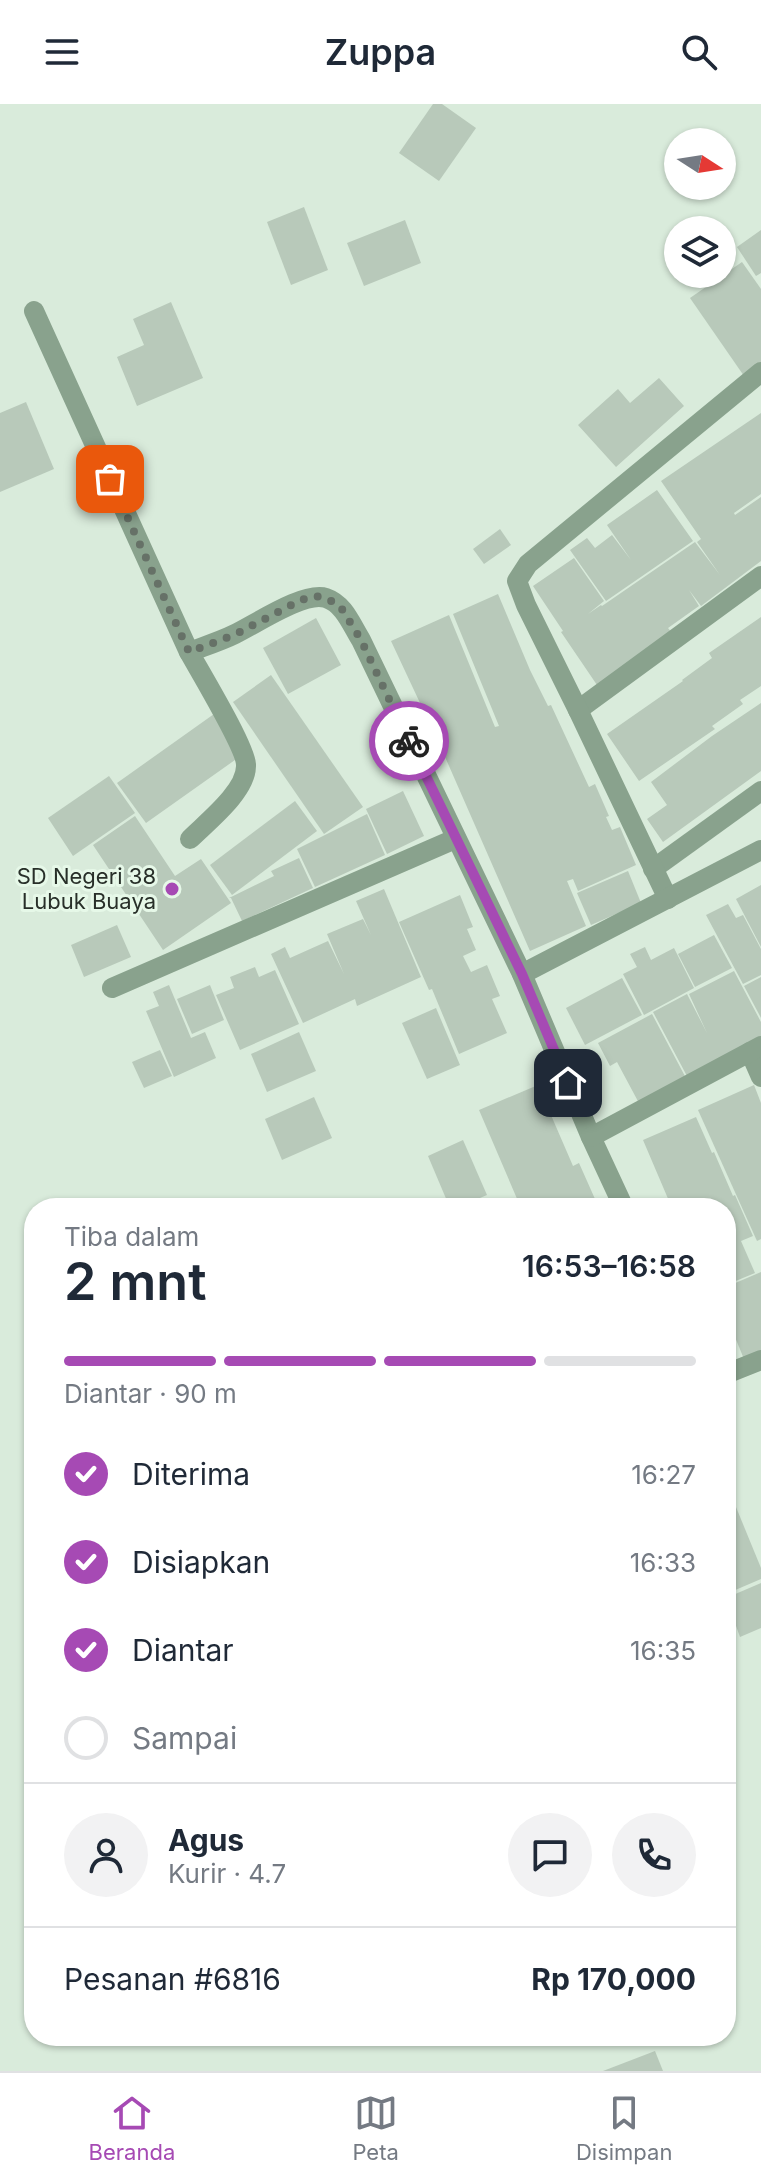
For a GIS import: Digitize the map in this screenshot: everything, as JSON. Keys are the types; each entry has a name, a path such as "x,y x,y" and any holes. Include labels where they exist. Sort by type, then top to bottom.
{"street":[{"path":"34,311 189,652 240,745 247,765 232,797 190,839"},
{"path":"668,899 517,581 528,564 761,372"},
{"path":"578,710 761,576"},
{"path":"189,652 234,635 314,596 326,598 340,606 361,640 522,974 619,1198"},
{"path":"653,869 761,791"},
{"path":"112,988 455,839"},
{"path":"522,974 761,850"},
{"path":"591,1137 755,1049 761,1077"},
{"path":"736,1370 761,1360"}],"building":[{"path":"433,104 442,104 476,128 439,181 399,153"},
{"path":"304,207 328,270 291,285 267,222"},
{"path":"405,220 421,263 364,286 347,243"},
{"path":"761,230 761,273 756,276 737,247"},
{"path":"742,262 761,289 761,364 744,376 690,298 704,288 736,288 736,266"},
{"path":"171,302 203,378 137,406 117,357 144,345 133,319"},
{"path":"659,378 684,406 616,467 578,425 618,389 630,403"},
{"path":"26,402 54,469 0,492 0,413"},
{"path":"761,413 761,494 734,513 761,497 761,561 701,606 689,590 699,606 668,628 672,633 597,685 533,586 574,558 604,601 588,614 695,542 720,575 697,542 701,539 661,481"},
{"path":"657,490 693,541 606,601 570,550 587,538 595,548 612,535 631,560 607,525"},
{"path":"500,529 511,545 484,564 473,549"},
{"path":"498,594 530,670 548,706 551,705 589,787 595,784 612,830 620,827 636,865 578,891 573,879 567,881 586,926 530,951 391,641 449,615 495,727 499,726 453,614"},
{"path":"761,617 761,686 740,700 743,704 712,726 715,729 639,781 607,734 683,681 712,658 709,653"},
{"path":"316,618 341,665 288,694 263,648"},
{"path":"271,675 363,807 324,834 233,702"},
{"path":"761,703 761,771 663,842 647,819 667,805 651,782"},
{"name":"SD Negeri 38 Lubuk Buaya","path":"214,714 242,755 146,823 117,783"},
{"name":"SD Negeri 38 Lubuk Buaya","path":"109,776 135,813 73,856 48,818"},
{"path":"403,791 424,836 387,854 366,809"},
{"name":"SD Negeri 38 Lubuk Buaya","path":"295,801 317,831 232,895 210,865"},
{"path":"367,814 385,855 315,887 297,849"},
{"name":"SD Negeri 38 Lubuk Buaya","path":"135,816 175,876 201,859 231,903 163,950 93,845"},
{"path":"299,858 313,888 242,921 229,898 274,876 271,871"},
{"path":"628,871 641,903 591,925 577,893"},
{"path":"761,885 761,947 736,899"},
{"path":"384,889 421,977 357,1006 355,999 303,1023 271,954 285,947 290,958 328,941 344,974 327,934 363,919 371,935 356,901"},
{"path":"460,895 473,927 467,929 476,950 463,956 471,972 487,965 500,996 492,999 507,1033 459,1054 399,922"},
{"path":"728,904 736,918 743,915 761,949 761,975 743,984 706,915"},
{"name":"SD Negeri 38 Lubuk Buaya","path":"117,925 131,957 84,977 71,945"},
{"path":"714,935 732,968 695,987 678,954"},
{"path":"645,947 651,960 674,948 694,988 644,1015 623,974 637,967 630,954"},
{"path":"255,967 259,977 275,970 299,1024 240,1050 216,995 234,988 230,977"},
{"path":"734,971 761,1022 761,1041 688,1078 653,1012 687,994 707,1033 689,994"},
{"path":"761,977 761,1018 744,986"},
{"path":"622,978 642,1015 585,1045 566,1008"},
{"path":"169,985 191,1038 205,1032 216,1058 174,1077 146,1011 159,1006 153,992"},
{"path":"210,985 224,1020 192,1034 177,999"},
{"path":"436,1008 460,1065 427,1079 402,1023"},
{"path":"652,1014 687,1080 640,1105 617,1062 610,1066 598,1043"},
{"path":"299,1032 316,1071 267,1092 251,1054"},
{"path":"160,1050 172,1076 144,1088 132,1062"},
{"path":"538,1085 573,1166 579,1163 595,1198 517,1198 479,1110"},
{"path":"754,1085 761,1103 761,1239 757,1241 698,1110"},
{"path":"314,1097 332,1138 282,1160 265,1119"},
{"path":"696,1117 735,1195 753,1236 741,1241 755,1273 736,1281 736,1198 668,1198 643,1140"},
{"path":"463,1140 487,1195 480,1198 446,1198 428,1156"},
{"path":"761,1272 761,1358 746,1364 736,1340 736,1283"},
{"path":"736,1507 761,1568 761,1579 736,1590"},
{"path":"761,1583 761,1628 740,1637 736,1626 736,1594"},
{"path":"655,2051 663,2071 603,2071"}],"way so far":[{"path":"110,479 189,652 234,635 301,600 314,596 326,598 340,606 361,640 409,741"}],"place":[{"name":"SD Negeri 38 Lubuk Buaya","path":"172,889"}],"route":[{"path":"409,741 522,974 568,1083"}]}
